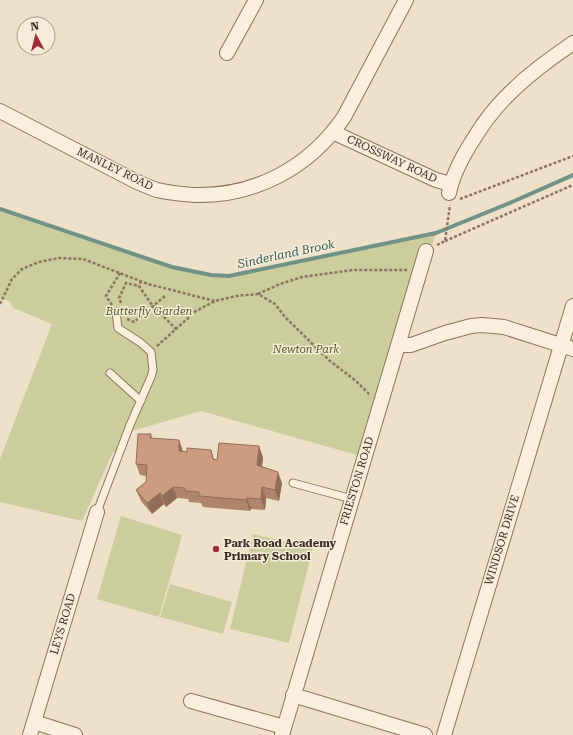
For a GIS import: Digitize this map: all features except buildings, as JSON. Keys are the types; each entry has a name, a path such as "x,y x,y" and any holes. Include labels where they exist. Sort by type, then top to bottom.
{"street":[{"path":"227,53 256,0"},
{"name":"MANLEY ROAD","path":"0,111 137,182 158,190 180,194 204,195 227,193 246,189 265,183 286,172 305,159 335,130 344,117 406,0"},
{"path":"450,193 464,153 484,122 506,97 532,73 573,43"},
{"name":"CROSSWAY ROAD","path":"335,130 339,135 439,181 450,193"},
{"name":"FRIESTON ROAD","path":"283,731 426,251"},
{"name":"WINDSOR DRIVE","path":"444,735 567,347 573,306"},
{"path":"398,345 411,345 471,326 482,325 504,327 567,347"},
{"name":"LEYS ROAD","path":"32,729 97,512"},
{"path":"293,695 425,735"},
{"path":"191,701 283,731"},
{"path":"32,729 75,735"}],"lane":[{"path":"97,512 130,425 153,370 151,352 141,343 118,328 116,312"},
{"path":"110,373 141,401"},
{"path":"292,483 352,499"}],"path":[{"path":"573,156 450,193 445,239 573,185"},
{"path":"0,304 12,279 22,269 39,262 59,258 83,259 148,284 215,301"},
{"path":"151,352 196,311 215,301 236,296 258,294 280,284 302,277 353,270 420,270"},
{"path":"116,312 106,296 120,273"},
{"path":"139,286 140,281"},
{"path":"121,304 119,298 126,283 139,286 152,305 176,330"},
{"path":"258,294 275,304 285,317 330,361 356,381 380,403"},
{"path":"125,318 134,322 152,305 165,296"}],"green space":[{"name":"Newton Park","path":"0,209 172,267 211,275 229,276 436,233 364,457 201,411 132,431 119,455 113,452 82,521 0,502 0,459 52,324 13,308 9,301 0,299"},
{"path":"121,516 182,535 159,617 97,599"},
{"path":"253,534 313,548 289,643 230,629"},
{"path":"170,584 232,602 223,634 160,617"}],"waterway":[{"name":"Sinderland Brook","path":"0,209 172,267 211,275 229,276 436,233 573,175"}],"place":[{"name":"Park Road Academy Primary School","path":"216,549"}],"park label":[{"name":"Butterfly Garden","path":"149,311"}]}
